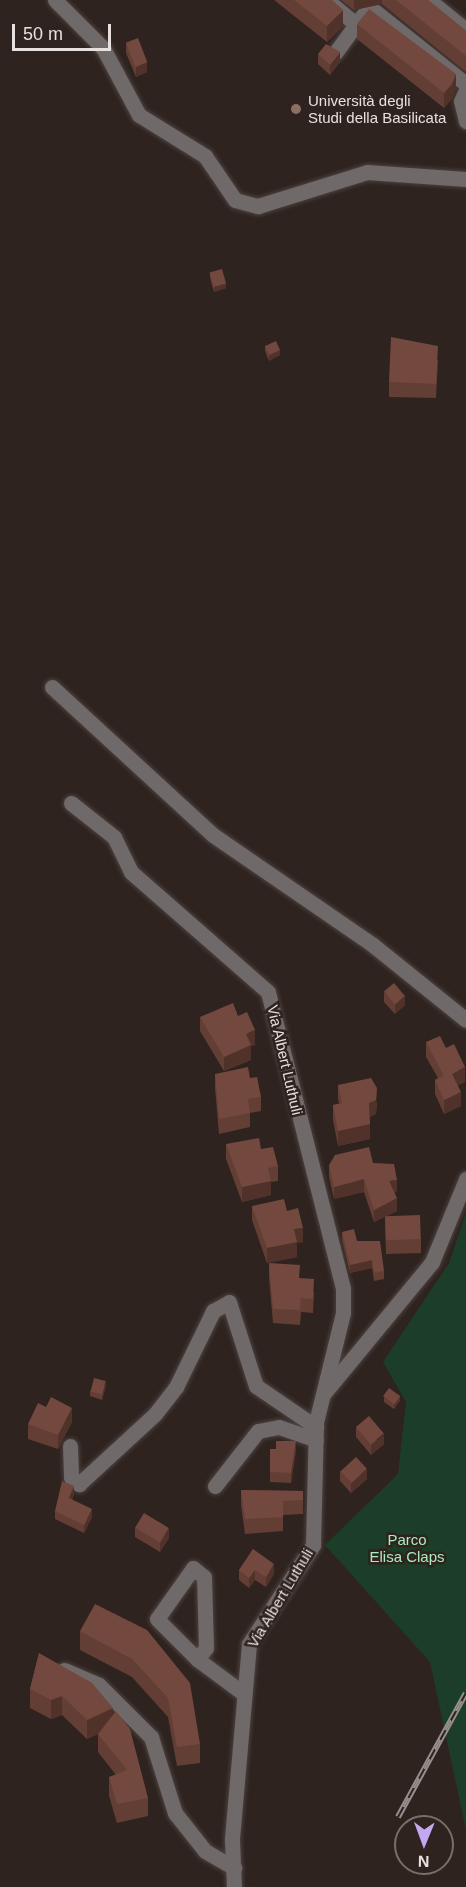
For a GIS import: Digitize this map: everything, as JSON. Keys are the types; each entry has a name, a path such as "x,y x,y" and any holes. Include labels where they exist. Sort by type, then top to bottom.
{"street":[{"path":"56,0 103,48 139,115 205,156 235,200 258,206 367,171 466,179"},
{"path":"327,0 356,24"},
{"path":"429,0 466,30"},
{"path":"334,53 356,24 376,12 466,84"},
{"path":"466,90 461,101 466,121"},
{"path":"52,687 213,834 383,952 466,1020"},
{"name":"Via Albert Luthuli","path":"71,803 114,837 132,872 268,992 343,1289 343,1313 316,1433 313,1545 249,1644 243,1693 234,1887"},
{"name":"Via Albert Luthuli","path":"323,1395 432,1262 466,1179"},
{"path":"70,1446 71,1477 79,1484 154,1414 176,1387 213,1311 229,1302 256,1386 316,1433"},
{"path":"215,1486 258,1431 279,1427 316,1433"},
{"path":"197,1659 206,1648 204,1577 193,1568 157,1619 197,1659 243,1693"},
{"path":"49,1663 99,1684 151,1737 175,1813 205,1851 234,1868"}],"green space":[{"name":"Parco Elisa Claps","path":"466,1213 466,1830 430,1662 325,1545 398,1474 406,1402 383,1362 449,1263"}],"building":[{"path":"294,0 332,0 343,10 327,26"},
{"path":"396,0 428,0 466,31 466,56"},
{"path":"369,9 456,74 452,84 444,93 357,24"},
{"path":"138,38 147,62 135,67 126,43"},
{"path":"326,44 340,52 330,65 318,54"},
{"path":"222,269 226,283 214,287 210,273"},
{"path":"391,337 438,346 436,384 389,382"},
{"path":"276,341 280,350 269,355 265,346"},
{"path":"394,983 405,996 395,1004 384,991"},
{"path":"233,1003 238,1016 247,1012 255,1030 246,1034 251,1045 224,1057 200,1017"},
{"path":"440,1036 446,1048 454,1044 465,1067 452,1074 461,1092 444,1100 435,1080 444,1076 426,1042"},
{"path":"248,1067 250,1078 257,1077 261,1097 248,1099 250,1113 219,1119 215,1074"},
{"path":"371,1078 377,1088 376,1100 369,1103 370,1124 338,1131 333,1105 342,1103 338,1085"},
{"path":"259,1138 261,1149 273,1147 278,1166 268,1168 271,1181 242,1187 226,1144"},
{"path":"369,1147 373,1163 394,1164 397,1180 389,1181 397,1198 374,1210 364,1179 334,1187 329,1165 335,1155"},
{"path":"284,1199 287,1211 298,1208 303,1228 294,1229 297,1242 267,1248 252,1206"},
{"path":"420,1215 421,1239 386,1240 385,1216"},
{"path":"354,1229 357,1241 380,1241 384,1271 374,1273 372,1260 350,1265 342,1232"},
{"path":"269,1263 300,1265 299,1278 314,1279 313,1299 301,1298 300,1310 273,1309"},
{"path":"94,1378 106,1381 102,1394 91,1392"},
{"path":"389,1388 400,1396 394,1404 383,1396"},
{"path":"51,1397 72,1408 58,1435 28,1424 38,1403 46,1407"},
{"path":"369,1416 384,1434 371,1445 356,1427"},
{"path":"276,1441 296,1441 291,1473 270,1472 270,1449 276,1449"},
{"path":"356,1457 367,1469 352,1483 341,1471"},
{"path":"62,1481 74,1486 69,1498 92,1509 84,1525 55,1511"},
{"path":"241,1490 303,1491 303,1500 283,1501 283,1517 245,1519"},
{"path":"144,1513 169,1528 160,1543 135,1528"},
{"path":"253,1549 274,1564 266,1577 255,1570 249,1578 239,1570"},
{"path":"95,1604 147,1630 190,1683 200,1744 177,1747 168,1698 132,1659 80,1631"},
{"path":"39,1653 92,1683 113,1708 87,1720 62,1696 51,1700 30,1689"},
{"path":"116,1711 130,1729 148,1798 117,1804 109,1777 127,1770 98,1734"}],"railway":[{"path":"399,1815 466,1693"}],"place":[{"name":"Università degli Studi della Basilicata","path":"296,109"}]}
